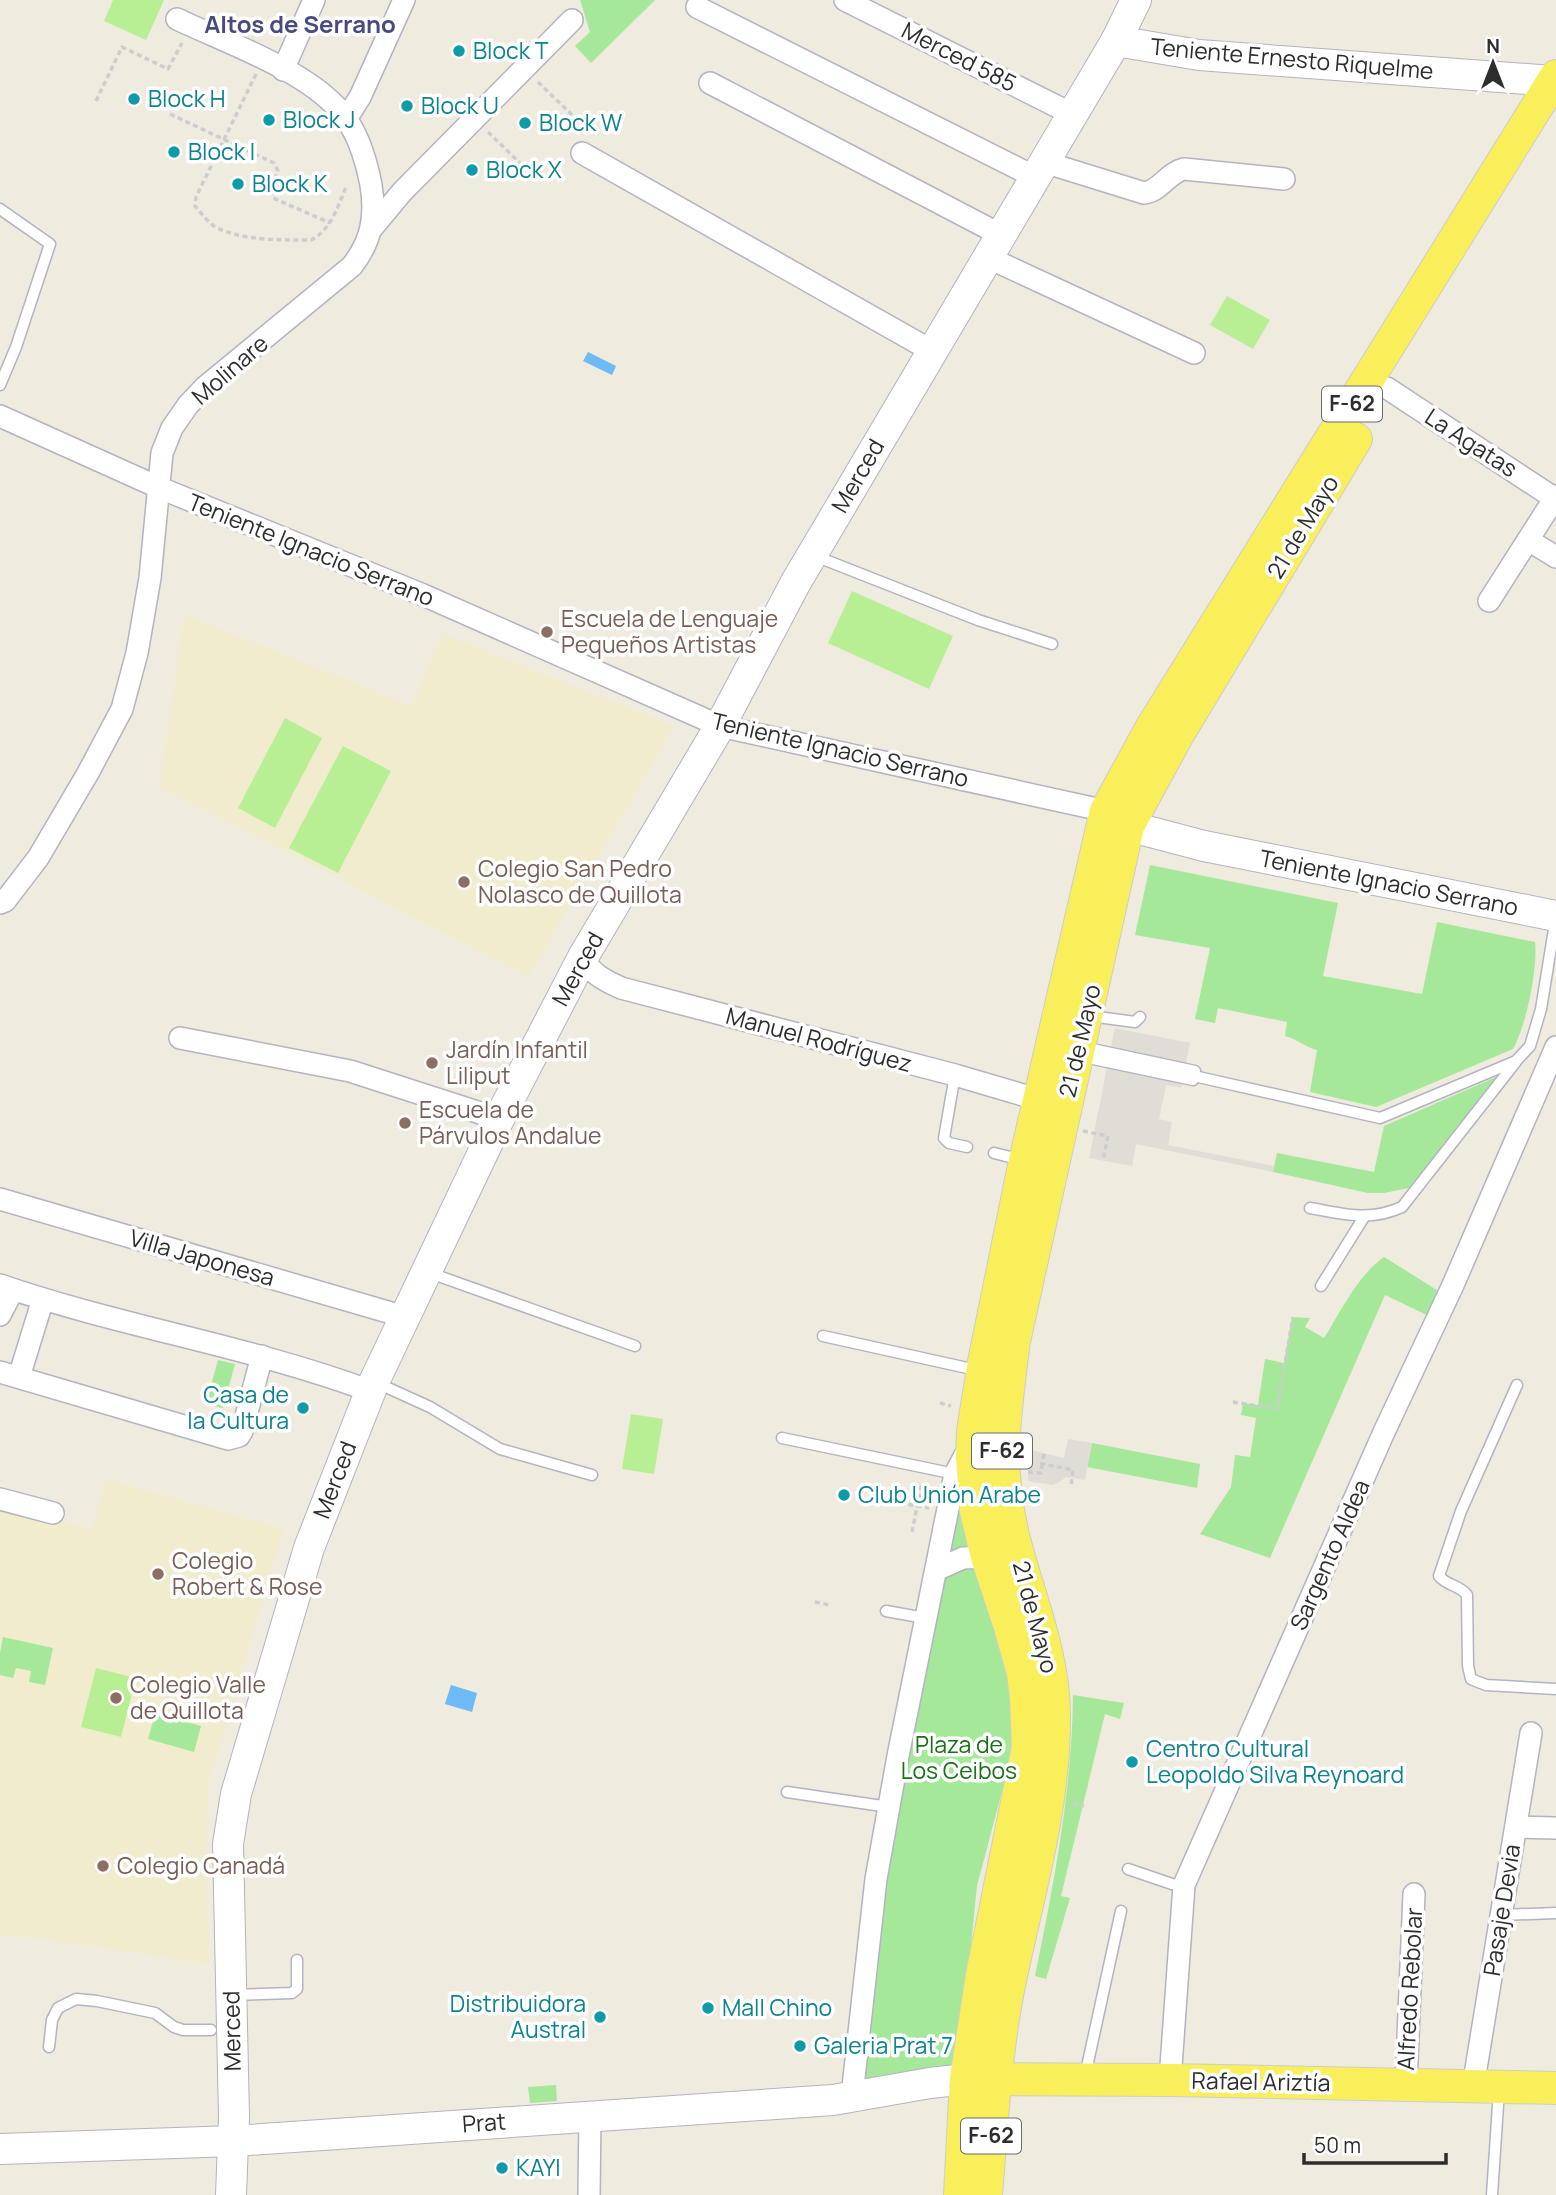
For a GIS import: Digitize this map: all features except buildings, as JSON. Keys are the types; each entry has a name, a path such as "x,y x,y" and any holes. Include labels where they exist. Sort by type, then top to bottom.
{"main road":[{"name":"Merced","path":"231,2195 234,2141 219,2030 232,1995 228,1844 236,1794 309,1548 372,1387 499,1119 583,957 720,726 812,555 1116,41 1136,0"},
{"name":"Teniente Ernesto Riquelme","path":"1116,41 1199,55 1555,88"},
{"name":"21 de Mayo","path":"981,2078 982,1975 1028,1748 1023,1673 987,1557 976,1511 972,1442 982,1371 1025,1161 1055,1111 1078,1051 1117,818 1177,736 1387,388 1555,88"},
{"name":"21 de Mayo","path":"981,2078 1007,1998 1030,1898 1054,1742 1054,1702 1049,1662 1007,1508 1003,1469 1003,1424 1014,1341 1055,1111 1117,818 1152,727 1555,88"},
{"name":"Teniente Ignacio Serrano","path":"1117,818 1204,846 1556,916"},
{"name":"Rafael Ariztía","path":"981,2078 1556,2088"},
{"name":"Prat","path":"0,2149 234,2141 833,2100 981,2078"},
{"name":"F-62","path":"960,2195 981,2078"},
{"name":"F-62","path":"981,2078 986,2195"}],"street":[{"path":"283,70 314,0"},
{"path":"346,119 360,97 404,0"},
{"name":"Merced 585","path":"845,0 1073,114"},
{"path":"697,7 1040,169 1144,193 1153,191 1172,173 1184,169 1284,179"},
{"path":"372,228 402,192 572,20"},
{"name":"Molinare","path":"0,904 38,858 122,709 137,653 146,603 162,453 172,428 205,387 352,266 368,241 372,228 373,205 364,157 346,119 329,100 283,70 184,22"},
{"path":"710,83 994,246 1194,353"},
{"path":"582,153 932,351"},
{"name":"La Agatas","path":"1387,388 1555,497 1489,601"},
{"name":"Teniente Ignacio Serrano","path":"0,416 160,488 421,594 720,726 1117,818"},
{"path":"1528,540 1556,557"},
{"name":"Manuel Rodríguez","path":"583,957 598,977 621,988 955,1075 1055,1111"},
{"path":"180,1038 350,1071 499,1119"},
{"name":"Sargento Aldea","path":"1170,2080 1184,1885 1556,1047"},
{"name":"Villa Japonesa","path":"0,1199 405,1317"},
{"path":"0,1315 6,1287 372,1387"},
{"path":"43,1299 9,1374 217,1437 234,1438 243,1431 262,1356"},
{"name":"21 de Mayo","path":"852,2096 876,1879 889,1807 955,1474 972,1442"},
{"path":"0,1499 53,1513"},
{"name":"21 de Mayo","path":"936,1570 963,1558 987,1557"},
{"name":"Pasaje Devia","path":"1486,2087 1502,1915 1531,1733"},
{"path":"1516,1827 1556,1828"},
{"name":"Alfredo Rebolar","path":"1406,2085 1415,1894"},
{"path":"589,2195 590,2116"}],"lane":[{"path":"0,209 50,244 16,347 0,385"},
{"path":"812,555 978,620 1052,644"},
{"path":"1310,1208 1364,1217 1384,1215 1402,1207 1530,1045 1538,1021 1556,916"},
{"path":"1086,1015 1128,1023 1135,1022 1140,1017"},
{"path":"1078,1051 1380,1118 1516,1061"},
{"path":"955,1075 944,1138 949,1143 967,1147"},
{"path":"994,1153 1025,1161"},
{"path":"1321,1286 1364,1217"},
{"path":"426,1272 635,1346"},
{"path":"823,1336 982,1371"},
{"path":"1517,1385 1461,1511 1441,1566 1440,1576 1446,1583 1461,1588 1467,1595 1468,1666 1471,1679 1486,1685 1556,1689"},
{"path":"372,1387 430,1407 500,1449 592,1475"},
{"path":"782,1438 923,1472 955,1474"},
{"path":"886,1611 925,1618"},
{"path":"787,1792 889,1807"},
{"path":"1128,1869 1172,1884 1184,1885"},
{"path":"1084,2079 1121,1911"},
{"path":"1502,1915 1556,1913"},
{"path":"232,1995 292,1993 297,1989 297,1960"},
{"path":"49,2047 52,2020 58,2008 76,1999 155,2013 174,2027 183,2030 219,2030"},
{"path":"1486,2087 1492,2195"}],"path":[{"path":"96,101 122,47 168,69 184,22"},
{"path":"263,60 223,139 196,197 195,206 213,226 232,233 258,238 311,240 318,237 330,223 346,187"},
{"path":"523,69 572,115"},
{"path":"170,114 274,163 278,171 271,189 273,198 330,223"},
{"path":"474,119 522,165"},
{"path":"1055,1111 1108,1136 1103,1161"},
{"path":"1234,1402 1277,1409 1293,1317"},
{"path":"940,1404 955,1407"},
{"path":"1044,1454 1042,1464 1073,1470 1071,1487"},
{"path":"923,1472 917,1493 907,1491 903,1503 934,1509"},
{"path":"912,1532 923,1472"},
{"path":"815,1602 830,1605"}],"shaded area":[{"name":"Colegio San Pedro Nolasco de Quillota","path":"184,614 411,706 443,634 674,726 529,976 159,787"},
{"path":"1115,1028 1190,1043 1181,1088 1166,1085 1159,1119 1172,1122 1168,1145 1274,1166 1273,1172 1136,1144 1132,1166 1089,1158"},
{"path":"1068,1439 1092,1443 1085,1480 1066,1477 1052,1485 1028,1481 1030,1450 1064,1458"},
{"path":"105,1479 284,1529 208,1784 206,1892 211,1964 0,1935 0,1507 92,1529"}],"green space":[{"path":"113,0 164,0 146,40 104,21"},
{"path":"580,0 655,0 591,63 575,46 590,32"},
{"path":"1227,296 1270,320 1253,349 1210,325"},
{"path":"852,591 953,636 929,689 828,643"},
{"path":"285,718 322,738 275,828 238,808"},
{"path":"343,746 391,771 338,873 289,848"},
{"path":"1150,865 1338,903 1323,976 1422,994 1437,922 1535,942 1535,967 1530,997 1518,1039 1513,1049 1376,1107 1310,1092 1317,1050 1285,1036 1287,1022 1218,1008 1215,1023 1195,1019 1210,948 1135,935"},
{"path":"1496,1077 1409,1188 1368,1193 1273,1172 1277,1153 1374,1172 1384,1126"},
{"path":"1384,1257 1437,1290 1429,1316 1385,1295 1270,1558 1200,1534 1231,1487 1235,1455 1250,1457 1256,1418 1241,1415 1243,1403 1258,1405 1265,1359 1284,1363 1292,1317 1310,1318 1305,1327 1324,1338 1358,1283"},
{"path":"218,1360 235,1364 223,1408 206,1404"},
{"path":"631,1414 663,1419 654,1474 622,1469"},
{"path":"1092,1443 1200,1464 1197,1488 1087,1467"},
{"path":"962,1481 978,1545 945,1554"},
{"name":"Plaza de Los Ceibos","path":"958,1566 978,1568 1010,1683 1012,1740 1005,1780 977,1886 958,2071 859,2079 880,1904 940,1590 947,1575"},
{"path":"3,1637 53,1648 45,1685 29,1682 31,1671 16,1668 13,1678 0,1675"},
{"path":"96,1668 136,1678 121,1737 81,1727"},
{"path":"1073,1695 1124,1703 1120,1719 1105,1714 1061,1896 1070,1898 1046,1979 1035,1976 1066,1801"},
{"path":"155,1713 201,1726 194,1752 148,1739"},
{"path":"556,2085 557,2101 530,2103 528,2087"}],"water":[{"path":"588,352 616,366 612,375 583,361"},
{"path":"451,1685 477,1693 472,1712 445,1704"}],"place":[{"name":"Block T","path":"459,51"},
{"name":"Block H","path":"134,99"},
{"name":"Block U","path":"407,106"},
{"name":"Block J","path":"269,120"},
{"name":"Block W","path":"525,123"},
{"name":"Block I","path":"174,152"},
{"name":"Block X","path":"472,170"},
{"name":"Block K","path":"238,184"},
{"name":"Escuela de Lenguaje Pequeños Artistas","path":"547,632"},
{"name":"Colegio San Pedro Nolasco de Quillota","path":"464,882"},
{"name":"Jardín Infantil Liliput","path":"432,1063"},
{"name":"Escuela de Párvulos Andalue","path":"405,1123"},
{"name":"Casa de la Cultura","path":"303,1408"},
{"name":"Club Unión Arabe","path":"844,1495"},
{"name":"Colegio Robert & Rose","path":"158,1574"},
{"name":"Colegio Valle de Quillota","path":"116,1698"},
{"name":"Centro Cultural Leopoldo Silva Reynoard","path":"1132,1762"},
{"name":"Colegio Canadá","path":"103,1866"},
{"name":"Mall Chino","path":"708,2008"},
{"name":"Distribuidora Austral","path":"600,2017"},
{"name":"Galeria Prat 7","path":"800,2046"},
{"name":"KAYI","path":"502,2168"}],"district":[{"name":"Altos de Serrano","path":"300,25"}]}
